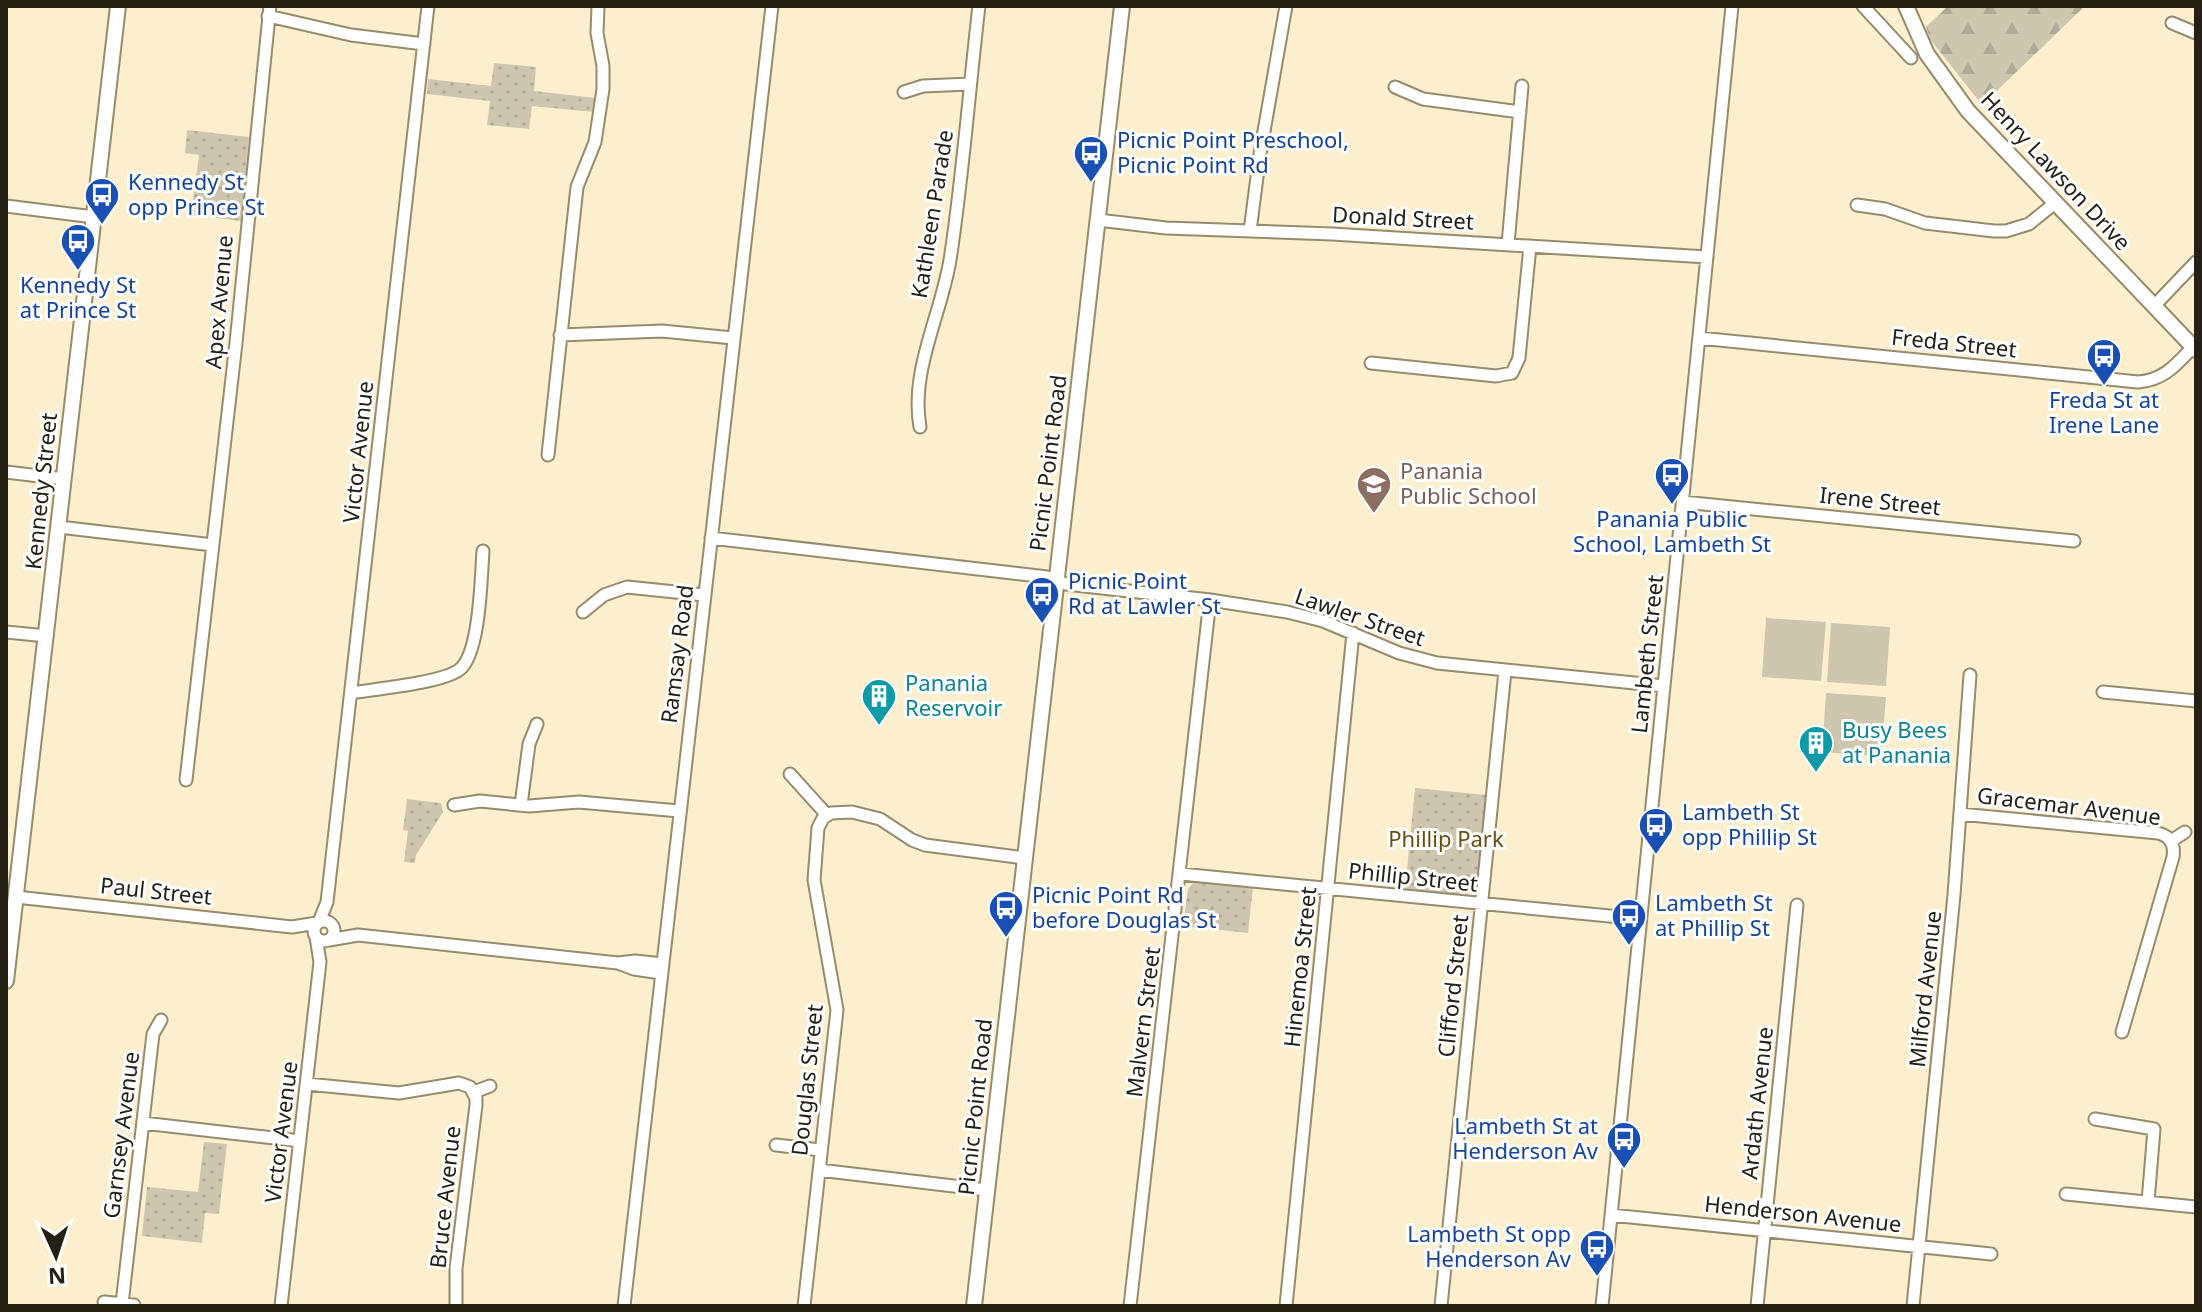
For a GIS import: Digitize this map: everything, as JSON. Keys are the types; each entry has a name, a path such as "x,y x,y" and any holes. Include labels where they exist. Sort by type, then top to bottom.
{"street":[{"name":"Kennedy Street","path":"6,981 118,6"},
{"name":"Victor Avenue","path":"318,922 327,902 428,6"},
{"path":"548,455 577,187 597,135 603,89 604,74 597,33 598,6"},
{"name":"Ramsay Road","path":"624,1306 772,6"},
{"name":"Kathleen Parade","path":"920,427 917,411 919,383 950,258 979,6"},
{"name":"Picnic Point Road","path":"974,1306 1122,6"},
{"path":"1250,231 1286,6"},
{"name":"Lambeth Street","path":"1602,1306 1732,6"},
{"path":"1863,6 1911,58"},
{"name":"Henry Lawson Drive","path":"1906,6 1927,54 1962,104 2195,349"},
{"name":"Apex Avenue","path":"186,780 269,11 351,35 424,44"},
{"path":"2172,23 2196,33"},
{"path":"904,92 923,86 970,84"},
{"path":"1508,244 1522,86"},
{"path":"1395,87 1423,99 1520,112"},
{"path":"1857,205 1885,209 1925,223 2006,231 2029,224 2055,203"},
{"path":"6,206 94,217"},
{"name":"Donald Street","path":"1098,220 1166,228 1707,257"},
{"path":"1371,363 1496,376 1512,373 1519,358 1530,246"},
{"path":"2154,306 2196,262"},
{"path":"560,335 662,331 733,338"},
{"name":"Freda Street","path":"1699,338 2138,382 2169,373 2195,349"},
{"path":"6,472 64,479"},
{"name":"Irene Street","path":"1683,502 2074,541"},
{"path":"59,527 213,545"},
{"name":"Lawler Street","path":"711,538 1210,600 1301,615 1424,660 1664,686"},
{"path":"351,693 450,674 465,664 472,648 483,551"},
{"path":"583,612 604,595 627,587 704,595"},
{"name":"Malvern Street","path":"1130,1306 1210,600"},
{"path":"6,632 47,636"},
{"name":"Hinemoa Street","path":"1286,1306 1353,633"},
{"name":"Clifford Street","path":"1441,1306 1505,671"},
{"name":"Milford Avenue","path":"1913,1306 1960,814 1970,675"},
{"path":"2103,692 2196,701"},
{"path":"521,805 527,751 537,724"},
{"path":"790,774 827,815 841,811 870,816 888,823 912,840 932,847 1025,858"},
{"path":"454,805 480,801 521,805 579,802 679,811"},
{"name":"Gracemar Avenue","path":"1960,814 2158,833 2171,841 2173,857 2122,1032"},
{"name":"Douglas Street","path":"804,1306 837,1010 814,880 818,828 827,815"},
{"name":"Gracemar Avenue","path":"2171,841 2185,832"},
{"name":"Phillip Street","path":"1181,874 1640,919"},
{"name":"Paul Street","path":"16,897 292,927 318,922"},
{"name":"Victor Avenue","path":"327,902 333,925"},
{"name":"Ardath Avenue","path":"1757,1306 1797,905"},
{"path":"322,938 314,929 318,922 327,921 358,935"},
{"path":"322,938 334,932 333,925"},
{"name":"Paul Street","path":"292,927 322,938"},
{"path":"322,938 358,935 618,963 635,961 662,968"},
{"name":"Victor Avenue","path":"281,1306 322,938"},
{"name":"Garnsey Avenue","path":"104,1302 128,1305 153,1034 161,1020"},
{"path":"307,1084 399,1093 459,1083 474,1092 490,1086"},
{"name":"Bruce Avenue","path":"456,1306 456,1268 476,1105 474,1092"},
{"path":"2095,1119 2154,1129 2148,1202"},
{"path":"143,1123 300,1141"},
{"path":"776,1145 820,1150"},
{"path":"819,1170 987,1190"},
{"path":"2066,1194 2196,1207"},
{"name":"Henderson Avenue","path":"1611,1215 1991,1254"}],"green space":[{"path":"1948,6 2085,6 1982,105 1930,39 1926,27"},
{"path":"494,63 536,67 534,91 596,98 594,112 532,106 529,129 487,125 490,101 427,94 428,79 491,86"},
{"path":"187,130 249,137 241,221 191,215 199,155 185,153"},
{"path":"1766,618 1826,622 1821,681 1762,677"},
{"path":"1831,623 1890,627 1886,686 1827,682"},
{"path":"1826,693 1886,697 1881,756 1822,752"},
{"name":"Phillip Park","path":"1415,788 1486,795 1478,882 1467,895 1405,890"},
{"path":"407,799 441,803 443,812 416,855 415,863 404,862 408,831 403,830"},
{"path":"1194,882 1253,887 1248,933 1183,926 1188,889"},
{"path":"204,1142 227,1144 219,1214 205,1213 202,1243 142,1236 147,1187 198,1192"}],"place":[{"name":"Picnic Point Preschool, Picnic Point Rd","path":"1091,184"},
{"name":"Kennedy St opp Prince St","path":"102,226"},
{"name":"Kennedy St at Prince St","path":"78,272"},
{"name":"Freda St at Irene Lane","path":"2104,387"},
{"name":"Panania Public School, Lambeth St","path":"1672,506"},
{"name":"Panania Public School","path":"1374,515"},
{"name":"Picnic Point Rd at Lawler St","path":"1042,625"},
{"name":"Panania Reservoir","path":"879,727"},
{"name":"Busy Bees at Panania","path":"1816,774"},
{"name":"Lambeth St opp Phillip St","path":"1656,856"},
{"name":"Picnic Point Rd before Douglas St","path":"1006,939"},
{"name":"Lambeth St at Phillip St","path":"1629,947"},
{"name":"Lambeth St at Henderson Av","path":"1624,1170"},
{"name":"Lambeth St opp Henderson Av","path":"1597,1278"}]}
